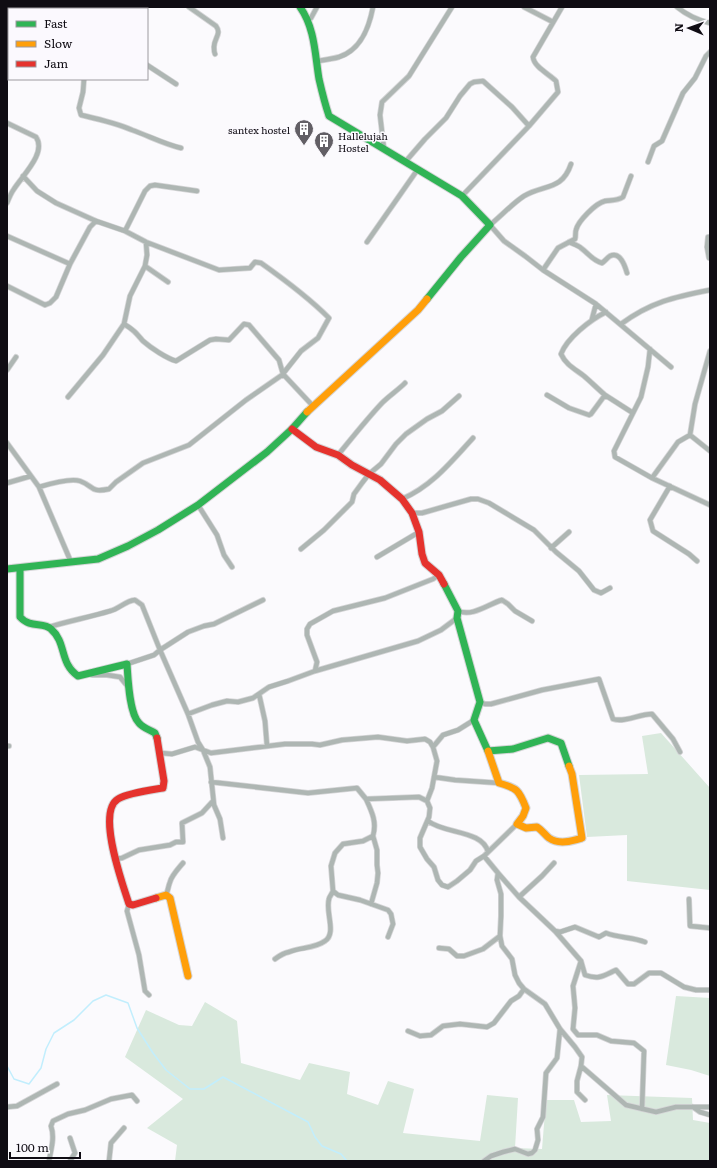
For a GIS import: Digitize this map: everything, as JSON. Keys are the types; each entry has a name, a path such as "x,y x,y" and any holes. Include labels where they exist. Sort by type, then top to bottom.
{"street":[{"path":"189,7 218,29 219,32 214,47 215,54"},
{"path":"300,7 307,20 317,61 324,104 329,116 462,196 490,224 504,241 543,270 596,304 671,367"},
{"path":"307,20 311,18 317,7"},
{"path":"317,61 339,57 352,52 366,31 373,7"},
{"path":"384,149 380,115 382,102 409,76 452,7"},
{"path":"524,7 553,22"},
{"path":"462,196 529,126 558,92 556,81 538,66 533,57 562,7"},
{"path":"677,7 686,15 697,20 710,23"},
{"path":"648,162 654,146 662,141 683,93 695,78 706,56 710,52"},
{"path":"148,66 176,84"},
{"path":"84,80 79,108 81,115 121,126 165,144 181,148"},
{"path":"406,161 446,118 460,96 474,82 483,81 512,107 529,126"},
{"path":"7,123 36,137 39,141 37,156 13,190 7,203"},
{"path":"7,569 98,558 128,546 158,530 198,505 267,452 292,429 312,405 418,310 490,224 523,197 562,180 568,174 571,164"},
{"path":"367,242 418,169"},
{"path":"24,176 37,191 56,203 96,222 125,231 146,242 219,270 250,268 254,262 261,262 298,289 315,303 329,318 318,338 301,351 283,374 246,400 189,444 143,463 116,482 110,490 96,490 79,481 57,482 39,487"},
{"path":"543,270 558,248 575,239 576,229 583,217 603,201 619,200 623,197 631,176"},
{"path":"125,231 145,191 150,186 155,185 197,191"},
{"path":"7,286 46,305 50,303 56,296 70,264 90,227 96,222"},
{"path":"7,236 70,264"},
{"path":"709,258 707,247 708,237 710,237"},
{"path":"68,397 103,355 124,324 130,296 145,266 147,255 146,242"},
{"path":"569,242 581,247 589,256 602,264 610,256 615,256 620,259 625,266 627,273"},
{"path":"145,266 168,282"},
{"path":"621,324 642,309 670,298 710,290"},
{"path":"592,319 596,304"},
{"path":"606,312 592,319 568,343 561,354 563,359 570,366 584,376 605,395 633,413"},
{"path":"124,324 135,331 144,342 169,359 176,361 210,340 229,340 244,324 248,325 279,360 283,374 312,405"},
{"path":"650,350 648,367 641,397 614,451 615,457 652,478 710,505"},
{"path":"690,435 695,404 710,351"},
{"path":"7,370 16,358"},
{"path":"338,455 366,420 405,383"},
{"path":"547,395 569,408 589,415 605,395"},
{"path":"301,549 324,530 352,502 354,494 369,474 381,464 389,451 406,434 427,419 442,411 459,396"},
{"path":"292,429 316,447 338,455 352,465 380,480 402,499 412,513 420,532 422,554 425,563 439,575 449,592 458,615 480,702 474,720 458,730 443,735 433,747"},
{"path":"652,478 678,442 690,435"},
{"path":"690,435 710,451"},
{"path":"402,499 420,490 433,481 473,438"},
{"path":"7,444 39,487 71,562"},
{"path":"7,483 31,476"},
{"path":"670,486 650,520 653,531 689,554 697,561"},
{"path":"412,513 422,513 471,499 478,499 489,503 530,527 551,548 578,571 594,590 601,593 610,588"},
{"path":"198,505 216,535 224,555 232,567"},
{"path":"377,558 420,532"},
{"path":"551,548 570,532"},
{"path":"20,568 20,617 24,622 49,627 112,611 128,601 135,600 142,604 188,714 198,742 210,767 213,801 220,819 224,838"},
{"path":"315,671 317,662 307,635 307,629 310,624 333,611 385,598 433,579 439,575"},
{"path":"49,627 57,635 67,665 72,673 78,676 127,664 154,655 188,632 214,624 263,600"},
{"path":"188,714 227,701 238,702 253,698 269,687 315,671 418,640 441,630 458,615 471,613 502,600 515,611 532,621"},
{"path":"127,664 135,719 138,723 155,733 161,753 164,782 163,788 125,796 117,799 111,807 110,830 112,853 129,904 127,911 139,955 145,991 149,995"},
{"path":"86,674 107,675 120,678 130,689"},
{"path":"480,702 491,704 542,690 599,679 613,719 617,721 644,714 652,714 673,739 680,752"},
{"path":"259,694 265,721 267,746"},
{"path":"474,720 488,751 499,784"},
{"path":"161,753 172,754 195,746 211,753 285,744 320,745 342,740 378,737 407,741 425,739 430,742 433,747 437,761 432,788 427,801"},
{"path":"488,751 514,749 548,738 560,743 572,774 582,838 569,842 560,842 550,838 543,830 537,827 526,828 517,824"},
{"path":"366,799 419,797 427,801 430,808 428,821 420,838 420,847 434,867 438,880 442,885 448,887 470,870 476,861 486,854 517,824 523,816 526,808 522,798 514,787 434,777"},
{"path":"211,782 308,793 357,788 366,799 374,816 376,827 374,836 377,850 376,865 378,873 372,904"},
{"path":"114,859 122,858 139,850 170,845 176,842 183,842 182,823 191,820 195,815 202,813 213,801"},
{"path":"428,821 438,827 479,839 484,843 486,854 498,873 519,897 555,931 581,961 585,975 594,978 616,970 628,984 634,984 649,973 661,973 684,987 696,990 710,990"},
{"path":"275,958 290,951 315,946 324,942 329,937 329,899 333,891 331,866 335,853 343,844 363,841 374,836"},
{"path":"129,904 166,895 176,870 183,863"},
{"path":"519,897 554,863"},
{"path":"498,873 497,880 501,894 502,916 500,936 502,946 512,959 517,979 524,989 545,1004 560,1029 582,1057 577,1081 577,1092 585,1100"},
{"path":"333,891 338,895 360,900 388,910 391,914 393,924 388,937"},
{"path":"166,895 170,898 188,976"},
{"path":"690,899 690,926 710,928"},
{"path":"555,931 560,932 574,927 599,937 606,933 612,936 636,939 645,942"},
{"path":"439,948 449,949 457,956 464,956 483,949 500,936"},
{"path":"581,961 573,986 575,1008 573,1030 578,1036 597,1035 611,1041 634,1043 644,1051 642,1109"},
{"path":"408,1031 420,1036 431,1034 443,1026 460,1024 487,1027 494,1023 511,1001 519,996 524,989"},
{"path":"484,1161 491,1156 507,1151 518,1150 528,1154 535,1150 538,1140 537,1128 543,1117 546,1072 556,1058 560,1029"},
{"path":"581,1066 626,1105 656,1112 676,1107 710,1107"},
{"path":"7,1107 17,1106 57,1084"},
{"path":"49,1161 53,1140 51,1126 53,1121 68,1114 85,1110 111,1099 132,1095 137,1101"},
{"path":"693,1107 700,1112 710,1115"},
{"path":"109,1161 111,1143 124,1128"},
{"path":"70,1138 75,1153 70,1161"}],"green space":[{"path":"661,733 710,788 710,890 627,881 627,835 587,837 579,775 648,774 642,736"},
{"path":"676,996 710,998 710,1076 691,1070 666,1065"},
{"path":"205,1002 237,1021 241,1063 300,1080 309,1063 350,1072 347,1094 378,1105 388,1081 414,1089 403,1133 480,1141 487,1095 518,1098 515,1148 542,1149 546,1100 574,1100 581,1122 611,1121 607,1095 692,1098 693,1120 710,1123 710,1161 175,1161 177,1145 147,1128 183,1099 125,1057 146,1010 179,1025 192,1026"}],"waterway":[{"path":"7,1066 14,1079 29,1084 41,1068 46,1049 54,1033 74,1020 93,1001 106,995 128,1003 137,1028 153,1053 166,1070 190,1089 204,1089 223,1077 308,1122 315,1137 322,1146 341,1154 347,1161"}],"traffic: fast":[{"path":"300,7 312,33 319,79 329,116 462,196 490,225 461,257 427,299"},
{"path":"7,569 98,559 128,546 158,530 198,505 267,452 292,429 307,412"},
{"path":"20,568 20,617 28,623 44,625 51,629 59,640 68,665 78,676 127,664 133,712 139,723 155,733 157,738"},
{"path":"444,584 458,611 457,618 480,702 474,720 488,751 513,749 548,738 561,743 569,766"}],"traffic: slow":[{"path":"307,412 418,310 427,299"},
{"path":"488,751 499,783 514,788 519,793 526,808 523,816 517,824 526,828 537,827 549,838 561,842 582,838 572,774 569,766"},
{"path":"156,898 166,895 170,898 188,976"}],"traffic: jam":[{"path":"292,429 316,447 338,455 352,465 380,480 402,499 412,513 419,532 422,554 425,563 439,575 444,584"},
{"path":"156,898 133,905 129,904 113,849 110,833 110,818 112,806 118,799 133,793 163,788 164,781 157,738"}],"place":[{"name":"santex hostel","path":"304,146"},
{"name":"Hallelujah Hostel","path":"324,158"}]}
